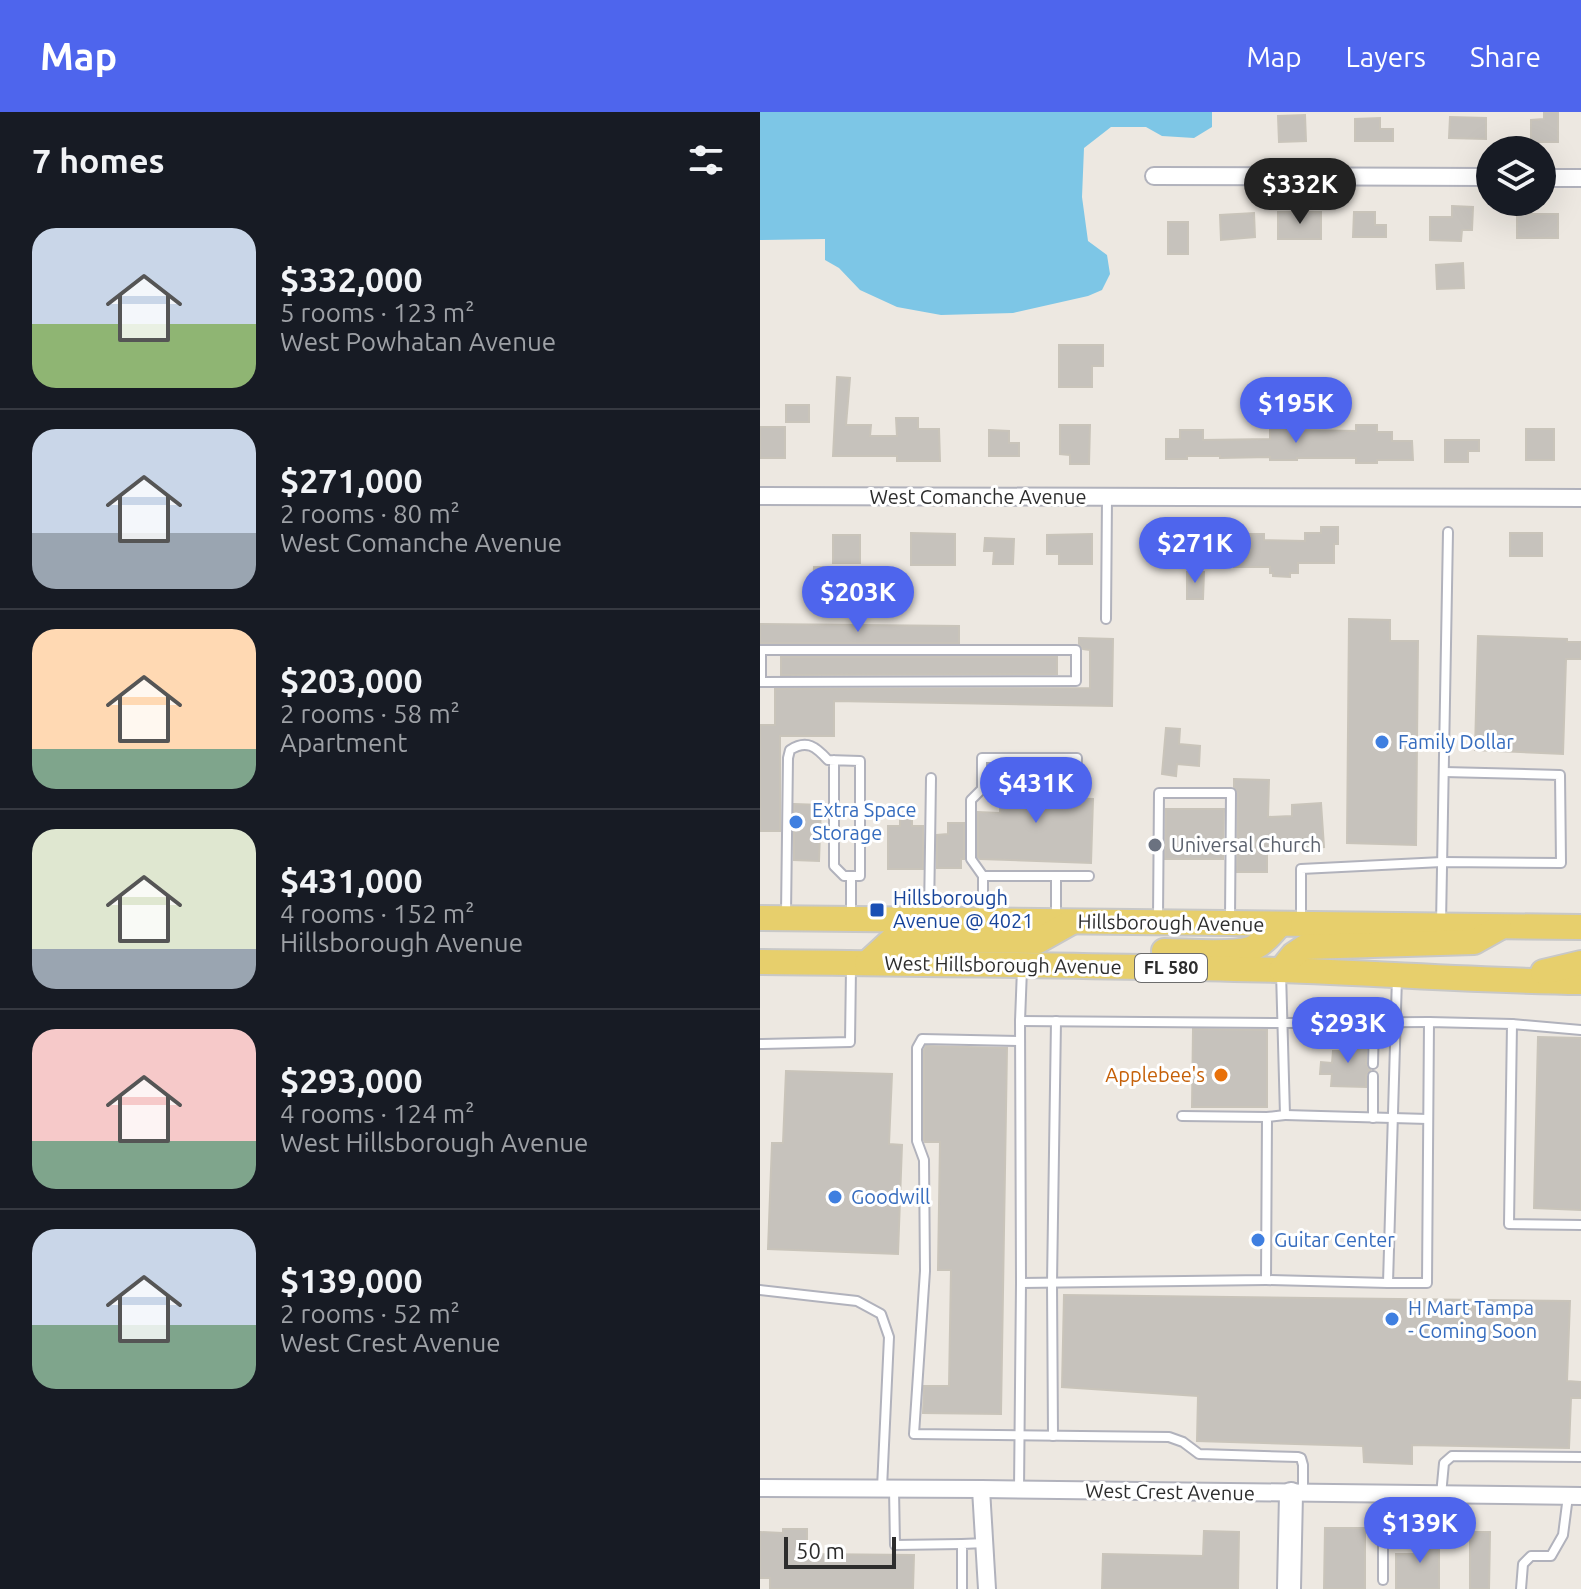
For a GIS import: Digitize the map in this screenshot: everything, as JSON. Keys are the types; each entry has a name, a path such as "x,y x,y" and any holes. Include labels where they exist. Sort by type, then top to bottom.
{"main road":[{"name":"Hillsborough Avenue","path":"760,918 1581,927"},
{"path":"859,963 892,940 1038,941 1065,922"},
{"path":"1031,964 1081,951 1251,949 1290,924"},
{"path":"1281,970 1293,955 1305,947 1474,942 1504,925"},
{"name":"West Hillsborough Avenue","path":"760,962 1281,970 1581,982"},
{"path":"1506,981 1581,963"}],"street":[{"path":"1154,176 1476,177"},
{"path":"1556,178 1581,178"},
{"name":"West Comanche Avenue","path":"760,496 1581,498"},
{"name":"West Crest Avenue","path":"760,1488 1574,1496"},
{"path":"981,1489 987,1589"},
{"path":"1289,1589 1297,1494"}],"lane":[{"path":"1106,619 1107,498"},
{"path":"1441,925 1448,532"},
{"path":"761,650 1076,650 1076,681 760,682 761,650"},
{"path":"786,918 790,750 797,745 807,744 816,748 828,760 834,760 860,761 860,876 844,876 834,866 834,760"},
{"path":"983,921 983,876 971,859 971,800 982,789 982,758 1077,758 1076,793"},
{"path":"1290,924 1301,869 1442,862 1561,863 1560,775 1444,772"},
{"path":"929,920 931,778"},
{"path":"1158,923 1159,793 1231,793 1230,923"},
{"path":"851,876 851,919"},
{"path":"983,876 1089,876"},
{"path":"1056,876 1065,922"},
{"path":"760,1044 850,1042 859,963"},
{"path":"1019,1489 1020,1021 1031,964"},
{"path":"1281,970 1285,1115"},
{"path":"1388,1283 1397,976"},
{"path":"1020,1021 1429,1022 1581,1030"},
{"path":"1053,1436 1056,1021"},
{"path":"1021,1283 1266,1280 1427,1283 1429,1022"},
{"path":"1373,1064 1374,1023"},
{"path":"1512,1024 1509,1224 1581,1225"},
{"path":"1020,1041 922,1039 917,1048 917,1141 924,1160 925,1271 914,1434 1169,1437 1183,1442 1199,1454 1298,1457 1303,1465 1297,1494"},
{"path":"1373,1076 1373,1118"},
{"path":"1182,1116 1428,1119"},
{"path":"1266,1280 1267,1117"},
{"path":"760,1290 857,1301 881,1314 889,1337 888,1488 895,1545 985,1543"},
{"path":"1440,1495 1444,1463 1452,1456 1581,1457"},
{"path":"1383,1495 1383,1580"},
{"path":"1521,1589 1523,1564 1531,1556 1551,1556 1563,1535 1574,1496"},
{"path":"962,1544 962,1589"}],"water":[{"path":"760,112 1212,112 1212,127 1194,138 1162,136 1146,127 1111,127 1084,148 1082,197 1088,241 1107,255 1110,274 1102,290 1013,313 941,315 897,307 860,290 839,268 825,260 825,239 760,240"}],"building":[{"path":"1544,112 1558,112 1558,142 1556,136 1531,136 1531,120 1544,119"},
{"path":"1305,115 1306,141 1279,142 1278,116"},
{"path":"1450,117 1486,118 1486,136 1449,138"},
{"path":"1380,118 1380,129 1393,129 1393,141 1355,141 1355,119"},
{"path":"1452,206 1473,207 1472,230 1462,230 1461,241 1430,240 1430,217 1452,217"},
{"path":"1278,212 1321,212 1321,239 1278,239"},
{"path":"1354,212 1375,212 1375,225 1386,225 1386,237 1353,237"},
{"path":"1254,213 1255,237 1221,240 1220,215"},
{"path":"1558,214 1558,238 1517,238 1517,216"},
{"path":"1168,222 1188,222 1188,254 1168,254"},
{"path":"1463,263 1464,288 1437,289 1436,265"},
{"path":"1059,345 1103,345 1103,366 1092,366 1092,387 1059,387"},
{"path":"837,377 850,378 846,425 871,425 870,436 897,436 896,418 918,418 918,429 939,429 940,461 897,461 897,456 833,456"},
{"path":"786,405 809,405 809,422 786,422"},
{"path":"1270,423 1298,423 1297,430 1356,431 1356,425 1377,425 1377,432 1392,432 1392,441 1412,441 1413,460 1356,463 1356,458 1270,460 1270,457 1187,456 1187,459 1166,459 1166,439 1180,439 1180,430 1203,430 1203,440 1270,439"},
{"path":"1060,425 1090,425 1089,464 1070,464 1070,455 1060,454"},
{"path":"760,427 785,427 785,458 760,458"},
{"path":"1526,429 1554,429 1554,460 1526,460"},
{"path":"989,430 1009,431 1009,443 1019,443 1019,456 989,456"},
{"path":"1445,440 1479,440 1479,451 1468,451 1468,462 1445,462"},
{"path":"1161,527 1193,528 1192,558 1160,557"},
{"path":"1321,527 1338,527 1334,563 1298,563 1298,573 1290,573 1290,577 1273,576 1270,567 1234,567 1234,556 1224,556 1224,534 1264,534 1264,540 1305,541 1305,533 1321,533"},
{"path":"911,533 955,534 955,565 911,565"},
{"path":"1510,533 1542,533 1542,556 1510,556"},
{"path":"1092,534 1092,564 1059,564 1059,554 1047,554 1047,535"},
{"path":"833,535 860,535 860,563 833,563"},
{"path":"985,538 1014,539 1013,564 993,564 994,551 984,551"},
{"path":"814,567 830,567 830,593 813,593"},
{"path":"1187,572 1204,572 1203,599 1187,599"},
{"name":"Family Dollar","path":"1349,619 1390,620 1390,641 1418,641 1416,845 1347,843"},
{"path":"760,624 959,626 959,643 760,643"},
{"path":"1478,636 1581,642 1581,659 1566,659 1563,754 1475,750"},
{"path":"1079,638 1113,639 1112,706 834,701 834,736 780,736 780,831 760,831 760,725 775,725 775,689 1090,688 1090,650 1083,649"},
{"path":"781,657 1057,657 1057,674 781,675"},
{"path":"1166,728 1180,729 1179,744 1200,746 1199,766 1177,764 1176,776 1162,774"},
{"path":"1001,778 1053,780 1053,798 1093,799 1091,863 980,859 978,812 1000,813"},
{"path":"1234,779 1269,780 1268,817 1292,816 1292,805 1321,803 1324,847 1267,850 1267,872 1237,872 1238,793"},
{"path":"794,804 821,805 819,861 794,860"},
{"path":"1166,809 1224,809 1223,859 1165,859"},
{"path":"900,816 912,816 912,826 923,826 923,869 888,869 888,826 900,826"},
{"path":"948,823 964,823 961,868 937,868 937,835 948,834"},
{"path":"1193,1029 1267,1030 1267,1107 1192,1107"},
{"path":"1538,1037 1581,1038 1581,1210 1534,1208"},
{"path":"1345,1040 1367,1040 1366,1064 1370,1070 1366,1075 1366,1087 1331,1086 1332,1074 1320,1074 1321,1062 1332,1063 1333,1051 1344,1051"},
{"path":"926,1046 1007,1048 1001,1414 923,1413 924,1386 949,1386 951,1270 938,1270 940,1142 924,1140"},
{"name":"Goodwill","path":"786,1071 892,1074 889,1144 902,1145 898,1254 768,1249 772,1143 783,1143"},
{"path":"1064,1295 1570,1301 1567,1381 1581,1382 1581,1398 1571,1398 1569,1448 1412,1445 1412,1464 1364,1462 1363,1446 1197,1441 1198,1396 1062,1387"},
{"path":"1325,1528 1365,1528 1365,1589 1324,1589"},
{"path":"783,1529 807,1529 807,1554 914,1555 913,1589 770,1589 770,1578 760,1578 760,1532 783,1533"},
{"path":"1204,1531 1239,1532 1238,1589 1102,1589 1103,1554 1203,1556"},
{"path":"1418,1532 1439,1532 1439,1589 1396,1589 1396,1554 1418,1554"},
{"path":"1470,1532 1490,1532 1489,1589 1470,1589"}],"place":[{"name":"Family Dollar","path":"1382,742"},
{"name":"Extra Space Storage","path":"796,822"},
{"name":"Universal Church","path":"1155,845"},
{"name":"Hillsborough Avenue @ 4021","path":"877,910"},
{"name":"Applebee's","path":"1221,1075"},
{"name":"Goodwill","path":"835,1197"},
{"name":"Guitar Center","path":"1258,1240"},
{"name":"H Mart Tampa - Coming Soon","path":"1392,1319"}]}
